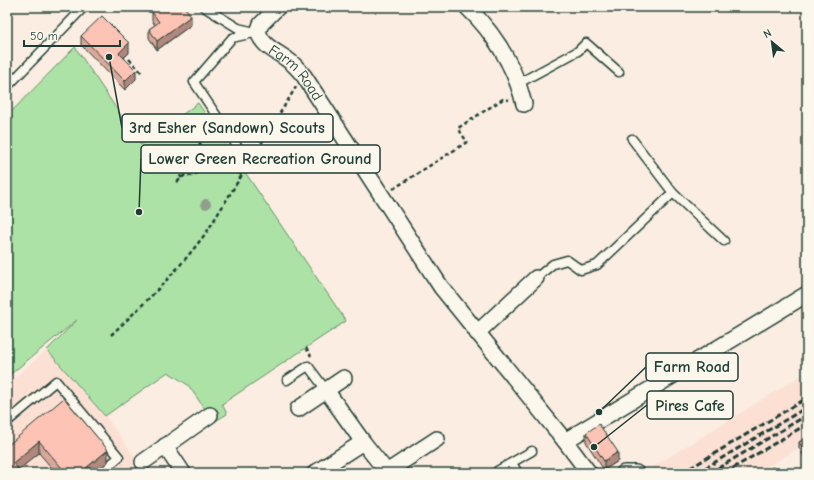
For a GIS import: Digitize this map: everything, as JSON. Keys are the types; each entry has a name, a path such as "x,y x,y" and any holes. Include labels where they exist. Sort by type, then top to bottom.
{"street":[{"name":"Farm Road","path":"278,7 260,24 258,32 260,40 290,60 304,76 441,288 565,441 588,473"},
{"path":"467,7 480,19 494,37 519,83 524,104"},
{"path":"477,333 536,278"},
{"path":"565,441 807,294"},
{"path":"298,409 344,378"},
{"path":"326,390 386,472 437,439"},
{"path":"143,462 210,416"},
{"path":"315,473 363,442"},
{"path":"165,446 183,473"},
{"path":"624,473 636,473"}],"lane":[{"path":"7,87 84,7"},
{"path":"204,7 238,28 258,32"},
{"path":"239,149 194,82 232,38 258,32"},
{"path":"519,83 578,50 586,43 619,72"},
{"path":"632,139 673,193 724,241"},
{"path":"536,278 553,264 567,260 581,270 597,265 673,193"},
{"path":"287,380 308,366 326,390"},
{"path":"7,422 56,381 120,457 100,473"},
{"path":"497,472 532,451"},
{"path":"512,463 518,473"}],"path":[{"path":"129,59 143,74"},
{"path":"111,335 175,273 192,253 242,175 293,90 304,76"},
{"path":"381,196 467,142 458,128 503,99 524,104"},
{"path":"196,132 196,137 213,161 229,166 242,175"},
{"path":"169,152 167,160 182,178"},
{"path":"178,182 185,175 193,176 213,161"}],"shaded area":[{"path":"47,350 105,416 138,461 125,473 7,473 7,384"},
{"path":"807,372 807,443 757,473 643,473"}],"green space":[{"path":"75,47 141,145 198,103 346,321 222,404 227,414 214,422 188,385 168,372 105,416 47,350 77,320 7,377 7,116"}],"building":[{"path":"159,7 185,7 191,16 157,41 149,29 159,22 152,12"},
{"path":"102,16 129,43 119,53 136,70 125,81 81,36"},
{"path":"64,398 108,450 80,473 66,473 39,441 13,463 21,473 7,473 7,446"},
{"path":"599,424 618,452 604,461 586,433"},
{"path":"807,438 807,455 799,442"},
{"path":"773,467 777,473 763,473"}],"railway":[{"path":"682,473 807,398"},
{"path":"697,473 807,407"},
{"path":"710,473 807,415"},
{"path":"725,473 807,424"}],"place":[{"name":"3rd Esher (Sandown) Scouts","path":"109,57"},
{"name":"Lower Green Recreation Ground","path":"139,212"},
{"name":"Farm Road","path":"599,412"},
{"name":"Pires Cafe","path":"594,447"}]}
